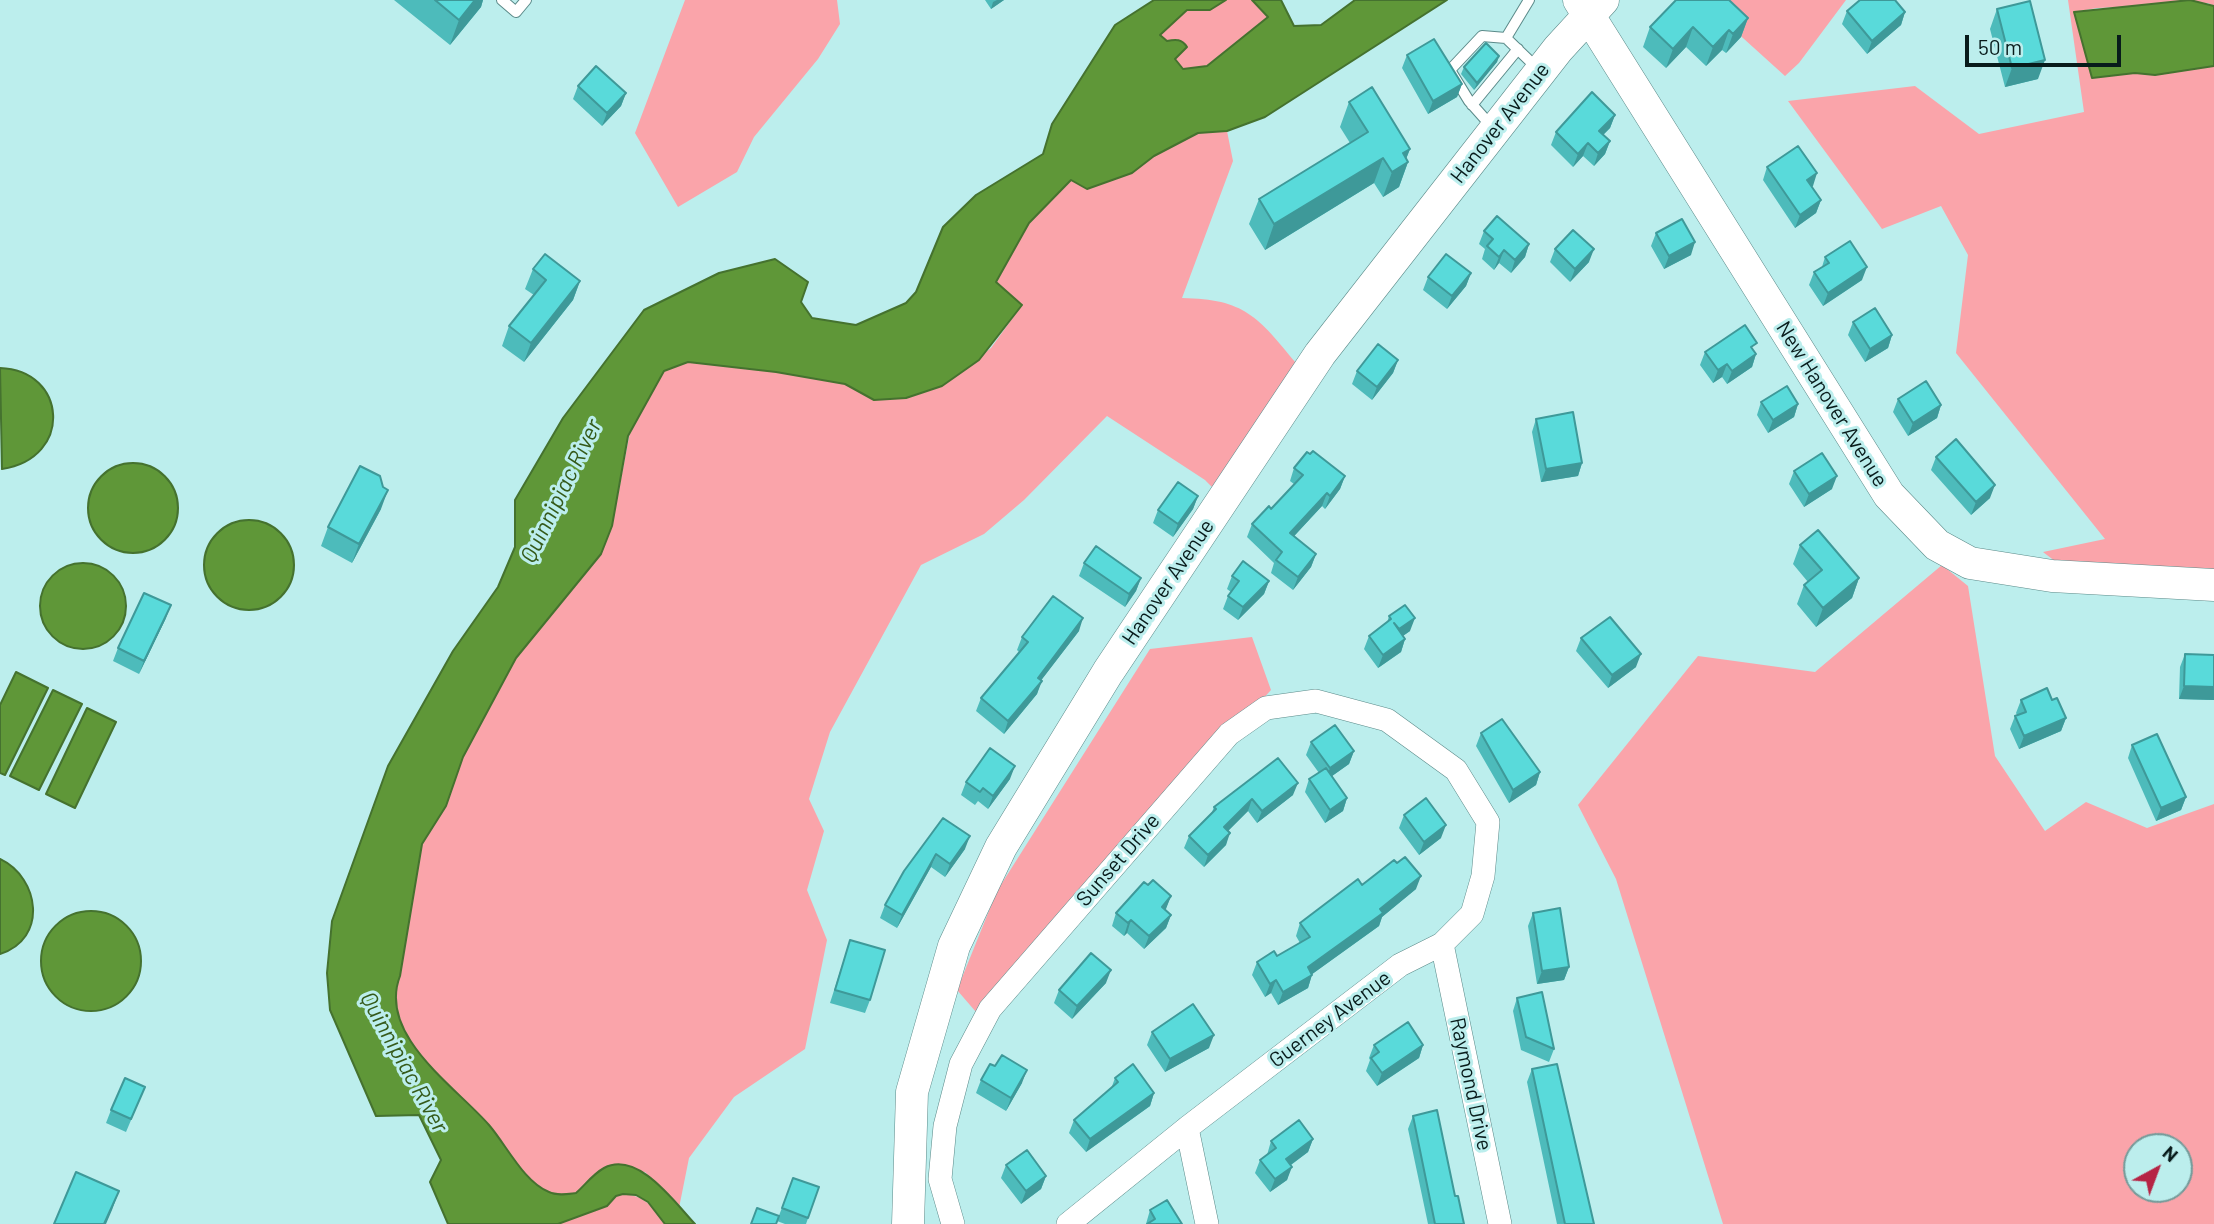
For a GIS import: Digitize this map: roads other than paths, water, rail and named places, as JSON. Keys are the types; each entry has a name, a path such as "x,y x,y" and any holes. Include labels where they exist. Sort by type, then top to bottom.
{"main road":[{"name":"Hanover Avenue","path":"908,1224 912,1092 954,946 1001,847 1108,672 1320,354 1590,5"},
{"name":"New Hanover Avenue","path":"1590,5 1889,495 1912,523 1937,545 1970,563 2010,572 2214,584"}],"street":[{"name":"Sunset Drive","path":"953,1224 940,1179 945,1126 961,1065 990,1009 1229,734 1266,708 1316,701 1387,720 1456,771"},
{"name":"Guerney Avenue","path":"1068,1224 1187,1128 1399,965 1442,944 1472,914 1483,876 1488,822 1456,771"},
{"name":"Raymond Drive","path":"1442,944 1500,1224"},
{"path":"1187,1128 1207,1224"}],"lane":[{"path":"502,0 516,12 526,0"},
{"path":"1506,37 1529,0"},
{"path":"1495,130 1472,105 1450,71 1482,36 1506,37 1540,71"},
{"path":"1472,105 1518,49"}],"water":[{"name":"Quinnipiac River","path":"1154,0 1226,0 1210,10 1187,10 1160,35 1167,41 1176,40 1185,44 1187,47 1175,59 1183,69 1207,66 1268,17 1252,0 1281,0 1294,26 1321,25 1355,0 1447,0 1265,117 1227,131 1198,133 1154,156 1132,173 1087,189 1071,180 1029,223 996,282 1022,305 979,360 942,386 906,398 874,400 845,384 776,372 688,362 664,371 628,436 612,526 601,554 516,658 463,757 446,806 422,844 396,998 400,1019 409,1039 440,1077 489,1125 524,1172 540,1187 555,1194 576,1193 604,1168 617,1164 630,1166 655,1181 695,1224 665,1224 648,1202 636,1195 623,1194 616,1196 607,1206 558,1224 448,1224 430,1182 441,1160 419,1115 376,1116 330,1010 327,973 332,921 388,766 453,651 498,587 515,547 515,500 563,418 644,310 719,273 775,259 808,282 801,302 812,318 856,325 906,303 916,292 943,227 976,195 1043,154 1052,124 1115,25"},
{"path":"2190,0 2214,6 2214,66 2155,75 2135,73 2092,78 2074,12"},
{"path":"0,368 22,372 39,383 49,398 53,415 51,433 41,449 25,462 2,469"},
{"path":"133,463 150,467 165,476 174,491 178,508 174,525 165,540 150,549 133,553 116,549 101,540 92,525 88,508 92,491 101,476 116,467"},
{"path":"249,520 266,524 281,533 290,548 294,565 290,582 281,597 266,606 249,610 232,606 217,597 208,582 204,565 208,548 217,533 232,524"},
{"path":"75,563 91,563 114,575 123,589 126,606 123,623 114,637 91,649 75,649 59,642 47,630 40,614 40,598 47,582 59,570"},
{"path":"16,672 48,688 5,775 0,773 0,705"},
{"path":"53,690 82,704 39,790 10,776"},
{"path":"87,708 116,722 75,808 46,794"},
{"path":"0,859 24,880 33,908 32,922 26,936 0,954"},
{"path":"91,911 110,915 126,926 137,942 141,961 137,980 126,996 110,1007 91,1011 72,1007 56,996 45,980 41,961 45,942 56,926 72,915"}]}
